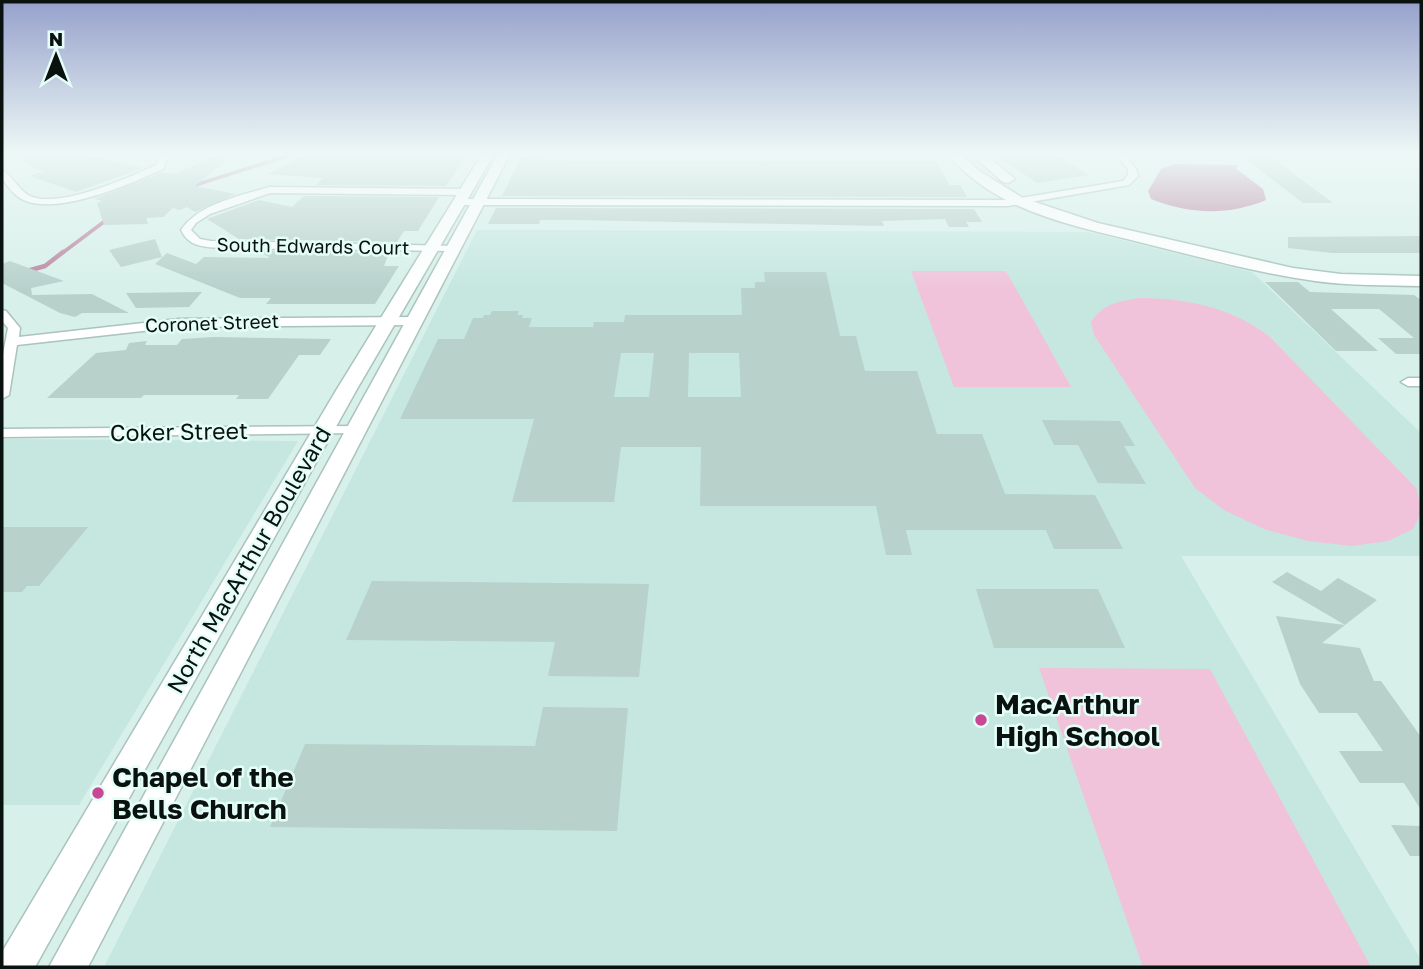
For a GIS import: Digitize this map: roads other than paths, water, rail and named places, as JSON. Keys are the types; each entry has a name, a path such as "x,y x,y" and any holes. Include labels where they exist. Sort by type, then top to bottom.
{"main road":[{"name":"North MacArthur Boulevard","path":"13,967 461,199"},
{"name":"North MacArthur Boulevard","path":"68,967 480,199"},
{"path":"1014,199 1076,222 1248,264 1337,278 1421,281"},
{"path":"1045,199 1085,214 1278,258 1334,265 1421,267"},
{"path":"270,524 305,524"},
{"path":"198,649 238,650"}],"street":[{"name":"South Edwards Court","path":"243,199 212,210 190,223 186,230 188,236 206,243 270,247 453,248"},
{"path":"469,199 478,202 1018,202 1030,199"},
{"path":"2,314 14,328 2,395"},
{"name":"Coronet Street","path":"11,342 190,322 414,321"},
{"name":"Coker Street","path":"2,433 356,430"}],"waterway":[{"path":"61,254 109,218"},
{"path":"27,271 45,266 63,252"}],"place":[{"name":"MacArthur High School","path":"981,720"},
{"name":"Chapel of the Bells Church","path":"98,793"}]}
